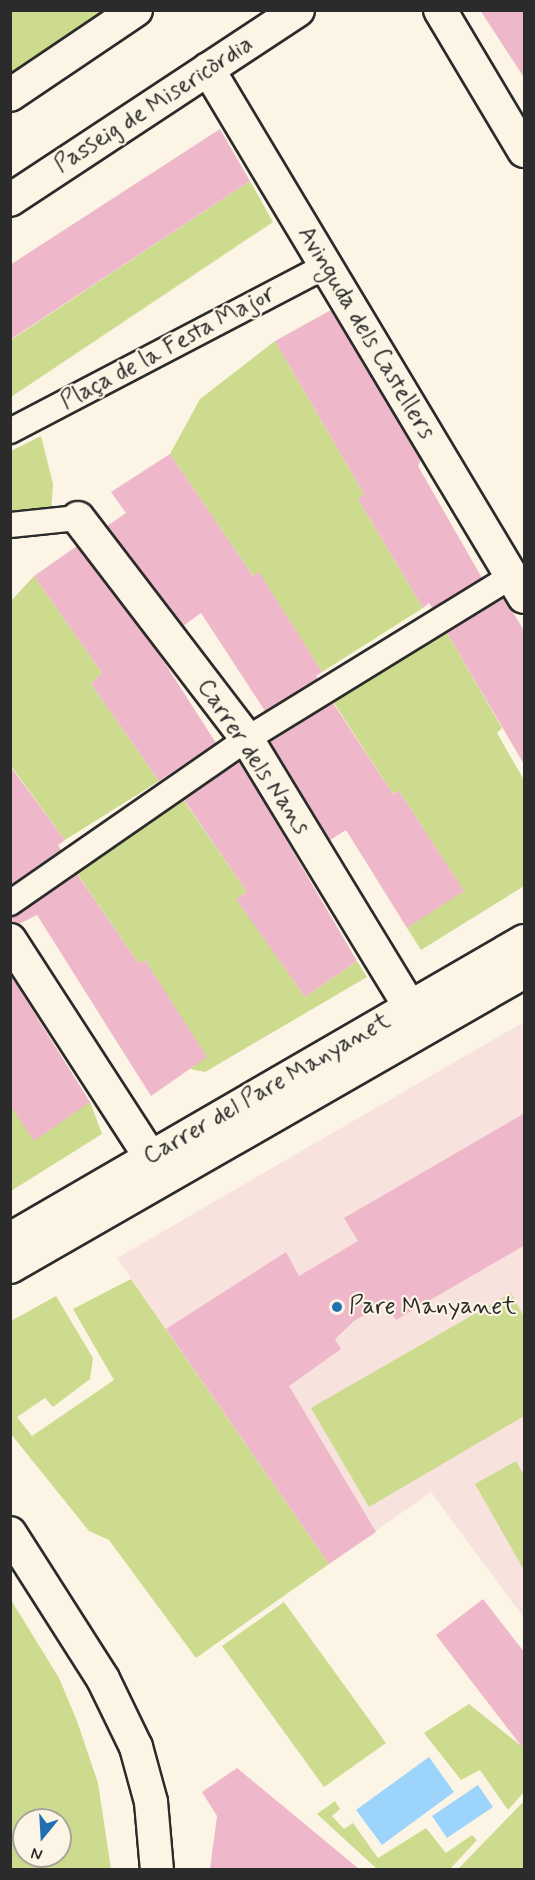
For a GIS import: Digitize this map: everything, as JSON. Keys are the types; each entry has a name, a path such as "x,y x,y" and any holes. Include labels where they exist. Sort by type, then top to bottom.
{"street":[{"path":"10,95 136,10"},
{"name":"Passeig de Misericòrdia","path":"10,200 298,10"},
{"path":"440,10 521,137"},
{"name":"Avinguda dels Castellers","path":"208,69 518,586"},
{"name":"Plaça de la Festa Major","path":"10,431 325,266"},
{"path":"10,525 78,518"},
{"name":"Carrer dels Nans","path":"78,518 248,739 410,1007"},
{"path":"10,903 248,739 518,586"},
{"path":"10,940 149,1155"},
{"name":"Carrer del Pare Manyanet","path":"10,1239 149,1155 525,941"},
{"name":"Carrer del Pare Manyanet","path":"10,1267 525,972"},
{"path":"10,1533 103,1679 136,1748 151,1802 157,1869"}],"shaded area":[{"name":"Pare Manyanet","path":"524,1022 524,1618 431,1492 329,1564 117,1258"}],"green space":[{"path":"11,10 104,10 104,11 11,73"},
{"path":"250,181 273,222 11,397 11,340"},
{"path":"275,341 364,494 358,499 423,608 322,672 259,573 253,576 170,454 200,399"},
{"path":"41,436 53,484 51,513 11,513 11,451"},
{"path":"34,576 102,673 91,684 159,781 65,840 11,766 10,602"},
{"path":"443,626 502,728 497,733 524,780 524,886 421,950 407,928 463,890 399,791 393,794 332,700"},
{"path":"182,798 247,892 237,899 305,997 357,961 367,977 205,1072 190,1069 206,1057 145,960 139,964 74,869"},
{"path":"90,1102 102,1134 11,1191 10,1105"},
{"path":"131,1279 329,1564 196,1658 109,1540 89,1531 11,1434 11,1321 56,1296 93,1358 90,1379 53,1407 45,1398 17,1417 32,1436 114,1380 73,1309"},
{"path":"511,1293 524,1317 524,1416 369,1507 311,1408"},
{"path":"516,1461 524,1475 524,1570 475,1484"},
{"path":"11,1600 59,1678 77,1721 98,1783 111,1869 11,1869"},
{"path":"284,1602 386,1743 324,1787 222,1646"},
{"path":"469,1704 520,1745 524,1742 524,1792 508,1810 480,1770 461,1780 424,1733"},
{"path":"335,1801 340,1809 332,1816 344,1829 353,1823 378,1858 426,1828 446,1853 472,1835 477,1840 450,1869 377,1869 317,1814"},
{"path":"524,1801 524,1869 458,1869"}],"water":[{"path":"429,1757 454,1792 382,1845 356,1810"},
{"path":"478,1785 493,1807 447,1838 432,1816"}],"building":[{"path":"480,10 525,10 525,79"},
{"path":"220,129 250,181 10,340 10,265"},
{"path":"331,310 421,460 418,466 482,578 432,608 429,603 423,608 358,499 364,494 275,341"},
{"path":"170,454 253,576 259,572 322,672 316,676 318,679 265,711 201,613 183,626 107,526 126,513 111,492"},
{"path":"77,546 157,651 216,743 159,781 91,684 102,673 34,576"},
{"path":"504,598 525,632 525,766 447,633"},
{"path":"333,703 393,794 399,791 464,891 407,928 346,830 330,840 270,742"},
{"path":"240,761 357,961 305,997 236,899 247,892 184,800"},
{"path":"10,766 65,840 58,845 61,850 10,885"},
{"path":"77,874 139,964 145,960 207,1057 151,1096 37,915 19,924 10,922 10,917"},
{"path":"10,974 90,1102 34,1141 10,1105"},
{"path":"525,1113 525,1245 396,1320 385,1303 354,1321 335,1339 341,1349 289,1386 376,1532 329,1564 166,1329 286,1252 299,1276 358,1241 344,1218"},
{"path":"483,1599 525,1653 525,1751 436,1635"},
{"path":"237,1768 359,1869 210,1869 217,1816 202,1792"}],"place":[{"name":"Pare Manyanet","path":"337,1307"}]}
